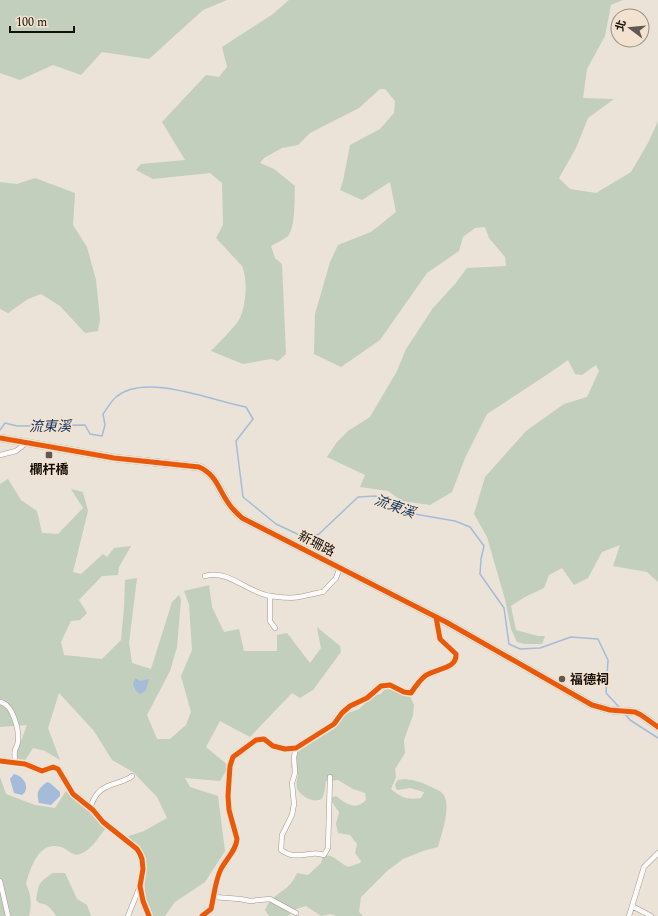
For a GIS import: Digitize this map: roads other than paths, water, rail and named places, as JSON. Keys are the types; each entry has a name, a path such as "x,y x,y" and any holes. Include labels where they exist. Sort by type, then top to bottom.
{"street":[{"name":"新珊路","path":"0,438 114,458 199,467 207,471 212,476 234,511 242,518 436,617 592,705 610,710 635,712 658,728"},
{"path":"0,455 16,450 26,443"},
{"path":"205,576 211,574 224,575 254,591 270,596 298,598 323,592 336,578 340,567"},
{"path":"270,596 270,622 275,628"},
{"path":"202,916 211,909 217,879 221,868 237,843 229,810 228,796 230,766 233,757 256,740 264,739 273,746 285,749 296,748 330,727 350,706 366,698 381,686 390,684 404,692 411,693 425,676 453,664 456,658 456,654 440,639 436,617"},
{"path":"0,702 7,704 10,708 17,729 18,744 15,751 15,762"},
{"path":"296,748 294,757 295,773 292,783 294,804 292,815 282,835 281,850 285,853 294,856 313,853 324,855 326,853 328,848 330,777"},
{"path":"0,761 34,766 39,770 53,767 58,769 73,794 90,808 103,822 137,849 142,859 143,869 140,886 128,916"},
{"path":"90,808 98,793 108,786 123,782 132,776"},
{"path":"629,916 644,867 658,853"},
{"path":"0,881 8,916"},
{"path":"140,886 143,901 149,916"},
{"path":"214,897 250,901 270,899 296,913"},
{"path":"632,906 651,916"}],"water":[{"path":"135,678 140,681 149,679 146,690 140,694 136,691 133,684"},
{"path":"14,774 21,777 25,783 26,789 22,795 14,793 10,779"},
{"path":"47,782 60,792 60,796 51,805 39,803 38,799 38,791"}],"waterway":[{"name":"流東溪","path":"0,430 5,423 17,426 85,425 90,434 102,436 105,425 103,414 112,401 129,390 144,387 180,390 246,407 253,419 236,441 243,497 276,524 308,539 319,534 358,497 375,496 387,500 403,512 455,521 470,527 484,546 480,574 504,608 509,644 520,649 540,648 571,637 598,639 608,660 606,693 620,708"},
{"name":"流東溪","path":"625,714 630,720 658,738"}],"place":[{"name":"欄杆橋","path":"49,455"},
{"name":"福德祠","path":"562,679"}]}
